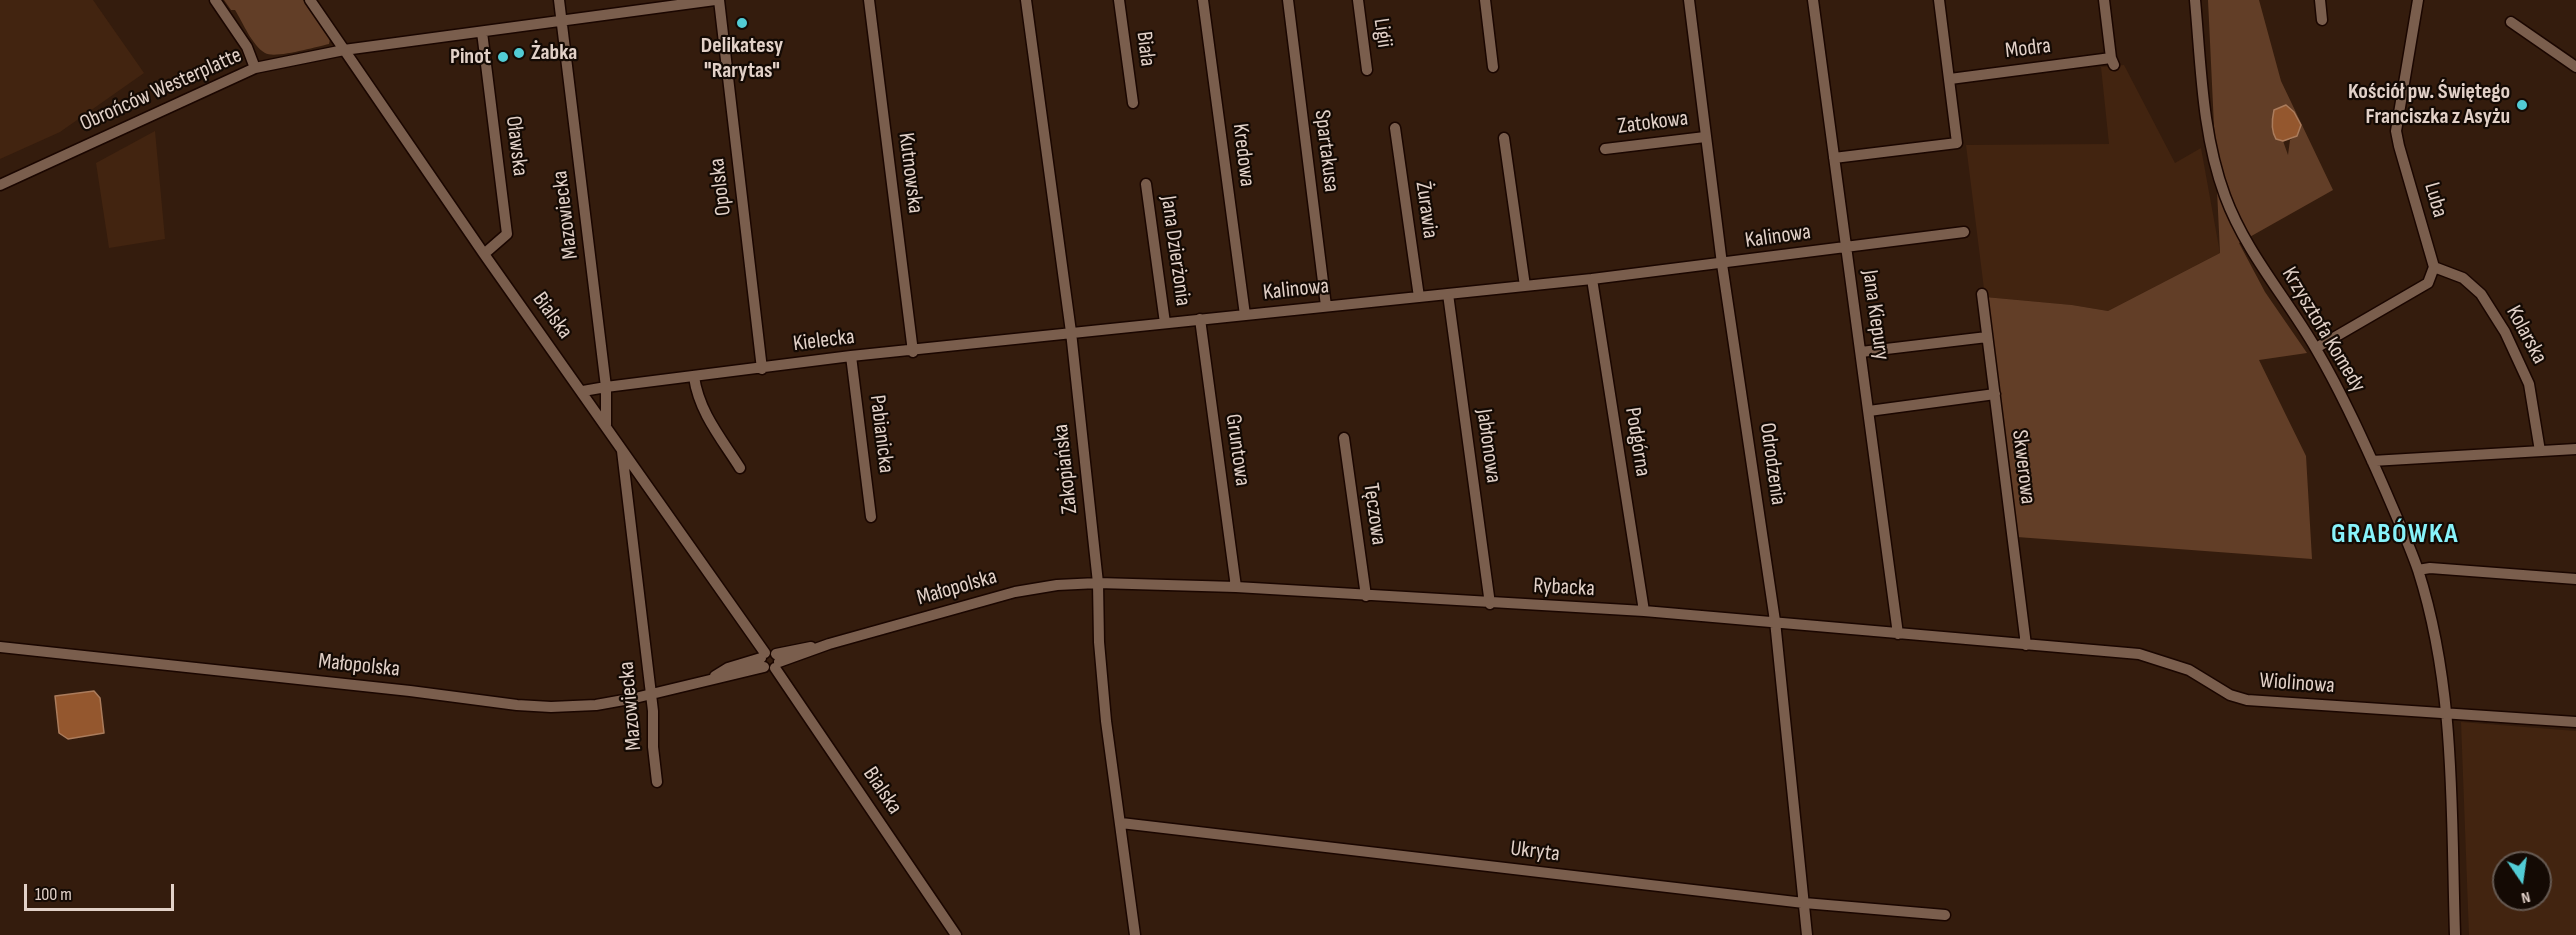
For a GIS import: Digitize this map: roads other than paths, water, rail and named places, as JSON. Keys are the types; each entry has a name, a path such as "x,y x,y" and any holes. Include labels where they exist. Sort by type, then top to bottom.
{"street":[{"path":"215,0 247,47 255,68"},
{"name":"Bialska","path":"310,0 484,254 770,661 956,935"},
{"name":"Mazowiecka","path":"559,0 606,387 606,425"},
{"name":"Obrońców Westerplatte","path":"0,185 255,68 344,50 562,21 669,3 717,0"},
{"name":"Opolska","path":"717,0 762,369"},
{"name":"Kutnowska","path":"869,0 913,352"},
{"name":"Zakopiańska","path":"1026,0 1071,332 1098,583 1098,619 1106,721 1135,935"},
{"name":"Biała","path":"1119,0 1133,103"},
{"name":"Kredowa","path":"1203,0 1245,315"},
{"name":"Spartakusa","path":"1288,0 1326,306"},
{"name":"Ligii","path":"1358,0 1367,70"},
{"path":"1485,0 1493,67"},
{"name":"Odrodzenia","path":"1689,0 1722,264 1775,621 1807,935"},
{"name":"Jana Kiepury","path":"1813,0 1898,634"},
{"path":"1834,158 1957,143 1939,0"},
{"name":"Modra","path":"1950,79 2112,62 2104,0"},
{"name":"Krzysztofa Komedy","path":"2195,0 2208,138 2224,194 2247,244 2316,348 2372,460 2418,570 2440,657 2448,712 2455,935"},
{"path":"2320,0 2322,20"},
{"name":"Luba","path":"2418,0 2396,131 2398,146 2434,267"},
{"path":"2511,22 2576,67"},
{"name":"Oławska","path":"482,32 507,234 484,254"},
{"name":"Żurawia","path":"1395,128 1419,297"},
{"name":"Zatokowa","path":"1605,149 1705,137"},
{"path":"1504,138 1525,286"},
{"name":"Jana Dzierżonia","path":"1146,184 1166,323"},
{"name":"Kalinowa","path":"1071,332 1592,279 1964,232"},
{"path":"2316,348 2428,283 2434,267"},
{"name":"Kolarska","path":"2434,267 2463,278 2481,294 2505,332 2529,384 2540,451"},
{"name":"Podgórna","path":"1592,279 1644,611"},
{"name":"Jabłonowa","path":"1448,294 1490,603"},
{"name":"Skwerowa","path":"1982,294 2026,645"},
{"name":"Gruntowa","path":"1200,319 1236,587"},
{"name":"Kielecka","path":"582,392 851,356 913,352 1071,332"},
{"path":"1861,352 1988,337"},
{"name":"Pabianicka","path":"851,356 871,517"},
{"path":"694,377 697,397 704,413 740,468"},
{"path":"1869,411 1995,394"},
{"name":"Tęczowa","path":"1344,438 1365,596"},
{"name":"Mazowiecka","path":"622,448 651,694 657,782"},
{"path":"2372,460 2576,449"},
{"path":"2418,570 2430,568 2576,579"},
{"name":"Rybacka","path":"1098,583 1236,587 1644,611 2026,645"},
{"name":"Małopolska","path":"0,647 411,691 517,705 596,705 712,678 741,674 770,661 1015,592 1057,585 1098,583"},
{"name":"Wiolinowa","path":"2026,645 2149,657 2189,670 2230,695 2247,700 2576,722"},
{"name":"Ukryta","path":"1121,823 1804,903 1945,915"}],"place":[{"name":"Delikatesy \"Rarytas\"","path":"742,23"},
{"name":"Żabka","path":"519,53"},
{"name":"Pinot","path":"503,57"},
{"name":"Kościół pw. Świętego Franciszka z Asyżu","path":"2522,105"}],"district":[{"name":"GRABÓWKA","path":"2395,535"}]}
